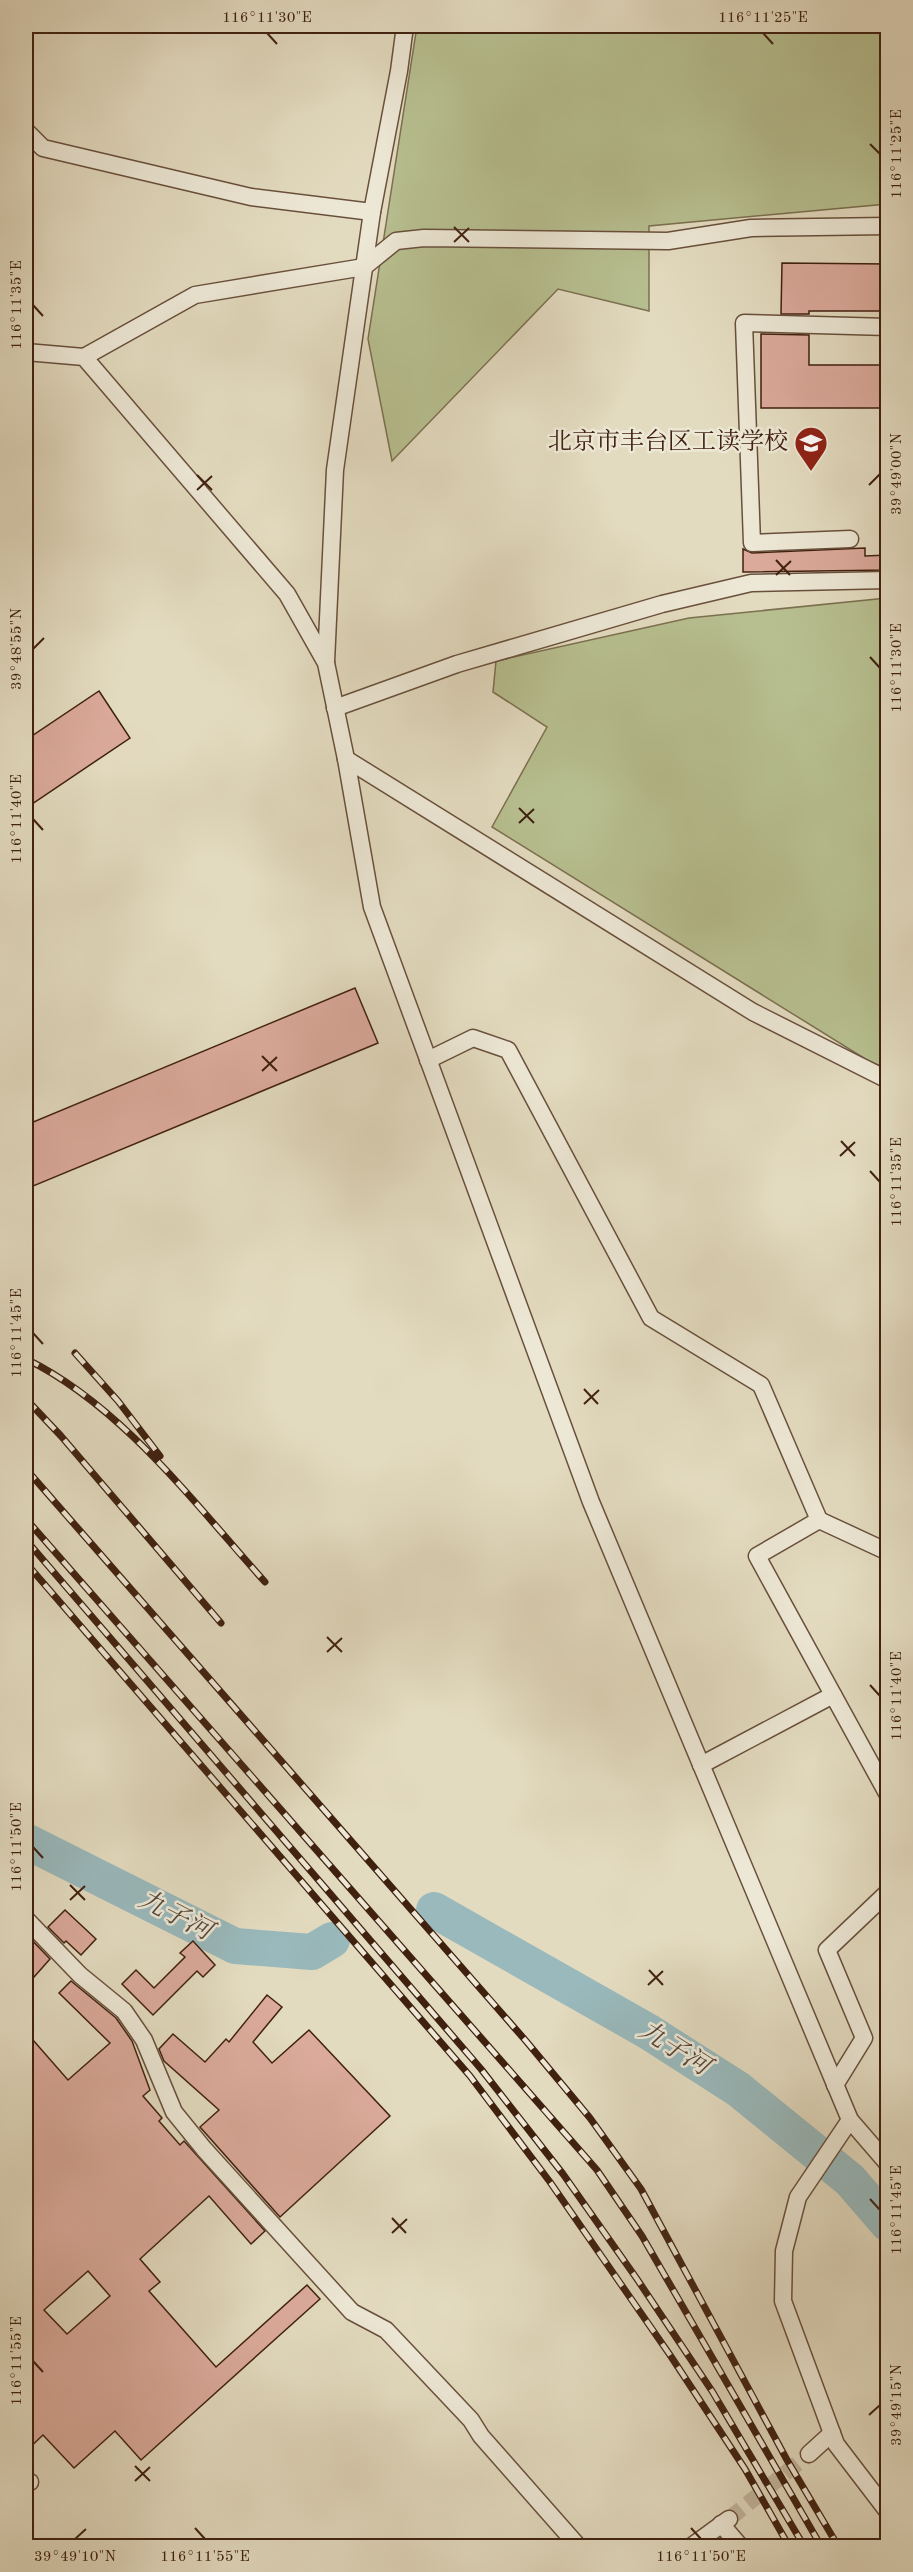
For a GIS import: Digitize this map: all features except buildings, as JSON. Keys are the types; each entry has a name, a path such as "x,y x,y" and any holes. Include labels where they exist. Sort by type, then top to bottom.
{"street":[{"path":"405,26 399,72 372,212 335,470 326,663 346,759 372,907 591,1502 849,2121 888,2164"},
{"path":"26,130 43,148 251,197 372,212"},
{"path":"26,352 84,357 195,295 364,267 396,241 436,238 668,241 751,228 888,225"},
{"path":"850,539 752,543 744,323 888,327"},
{"path":"84,357 287,594 326,663"},
{"path":"335,708 457,663 662,604 751,583 888,580"},
{"path":"346,759 753,1012 888,1080"},
{"path":"428,1060 473,1038 508,1050 651,1318 761,1385 819,1520 888,1552"},
{"path":"819,1520 757,1556 888,1795"},
{"path":"701,1765 833,1695"},
{"path":"835,2085 864,2038 827,1950 888,1892"},
{"path":"26,1919 80,1975 124,2011 144,2040 174,2112 204,2149 352,2312 386,2330 471,2420 481,2436 578,2547"},
{"path":"849,2121 798,2197 784,2251 783,2301 836,2444 888,2512"},
{"path":"809,2454 832,2433"},
{"path":"692,2547 725,2522 740,2547"}],"green space":[{"path":"417,26 887,26 887,204 649,226 649,311 558,289 392,461 368,339"},
{"path":"888,598 887,1069 867,1060 492,827 547,727 493,692 496,661 689,618"}],"waterway":[{"name":"九子河","path":"26,1841 235,1946 312,1952 332,1940"},
{"name":"九子河","path":"434,1910 649,2032 738,2089 850,2180 888,2224"}],"tunnel":[{"path":"729,2519 809,2454"}],"railway":[{"path":"75,1353 118,1401 160,1456"},
{"path":"26,1359 61,1379 94,1402 125,1429 184,1489 265,1582"},
{"path":"26,1399 61,1436 221,1623"},
{"path":"26,1469 526,2041 590,2118 641,2189 787,2460 838,2546"},
{"path":"26,1519 597,2170 642,2236 821,2546"},
{"path":"26,1540 481,2069 563,2174 712,2391 804,2546"},
{"path":"26,1563 470,2076 550,2182 670,2355 745,2469 789,2546"}],"place":[{"name":"北京市丰台区工读学校","path":"811,472"}]}
